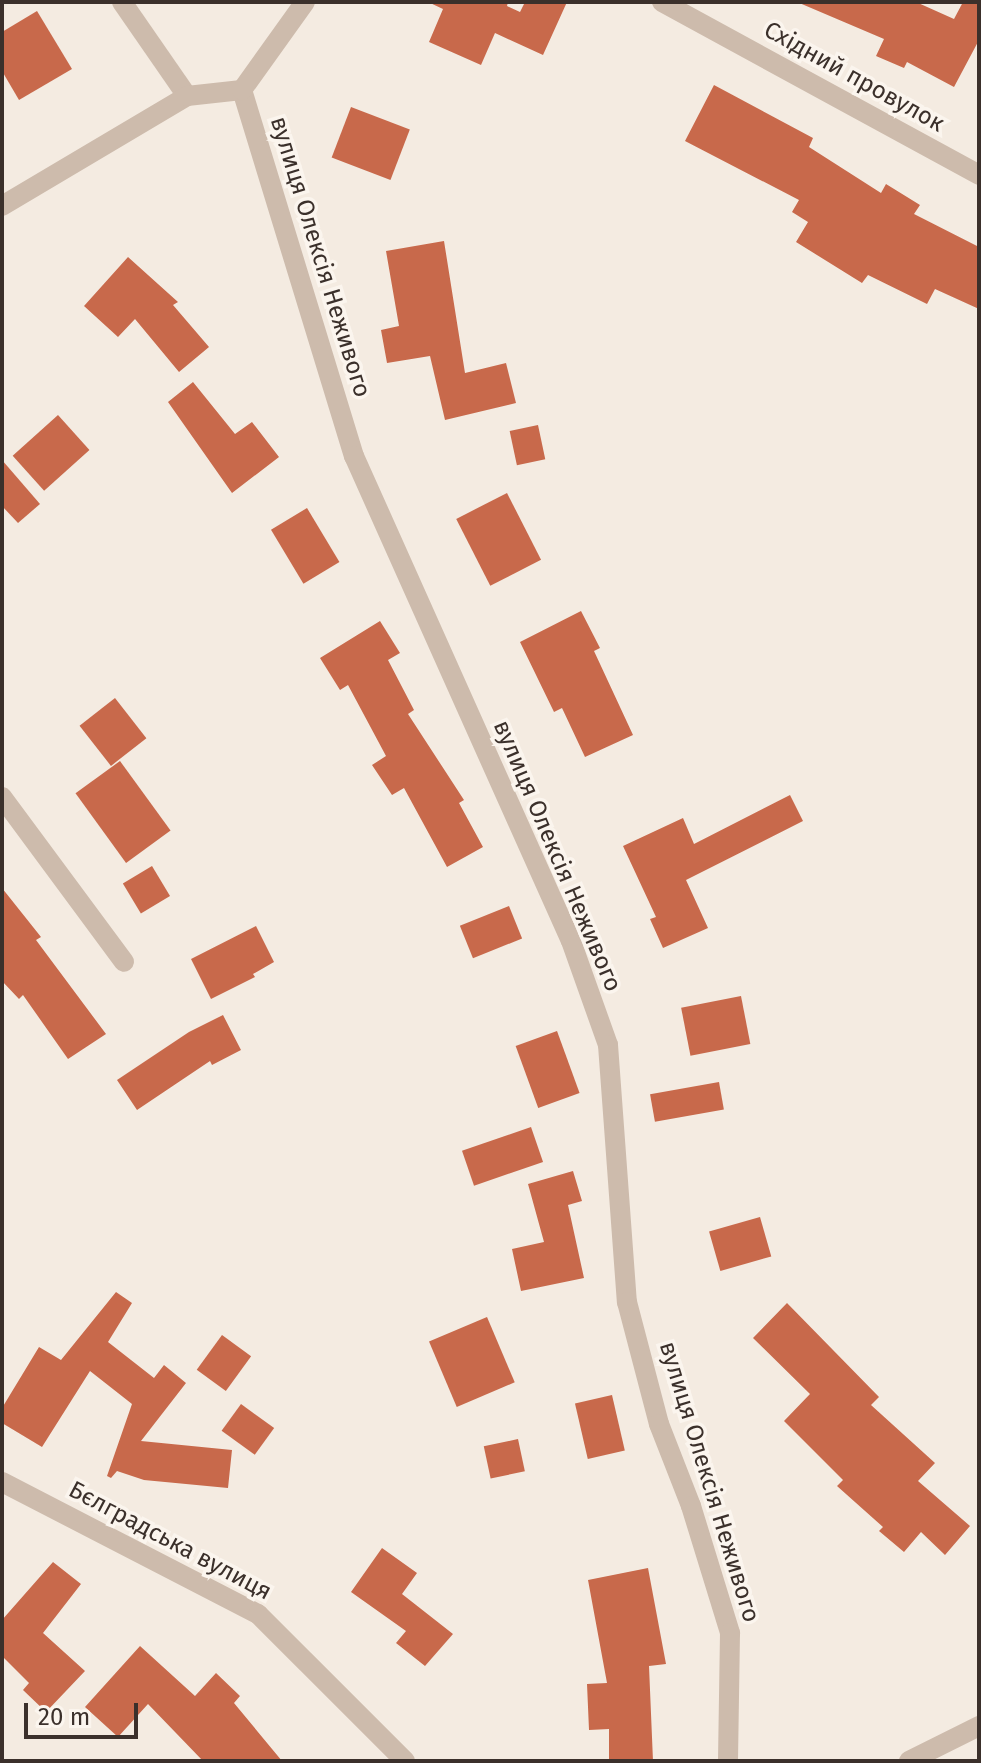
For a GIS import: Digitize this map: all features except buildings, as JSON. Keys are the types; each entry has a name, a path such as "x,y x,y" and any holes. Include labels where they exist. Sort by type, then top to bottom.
{"street":[{"path":"122,2 187,96"},
{"path":"2,206 187,96 242,90 305,2"},
{"name":"Східний провулок","path":"662,2 979,175"},
{"name":"вулиця Олексія Неживого","path":"242,90 354,456 571,941 608,1045 627,1302 659,1424 691,1506 730,1633 728,1761"},
{"path":"2,797 124,962"},
{"name":"Бєлградська вулиця","path":"2,1482 258,1614 405,1761"},
{"path":"909,1761 979,1726"}]}
